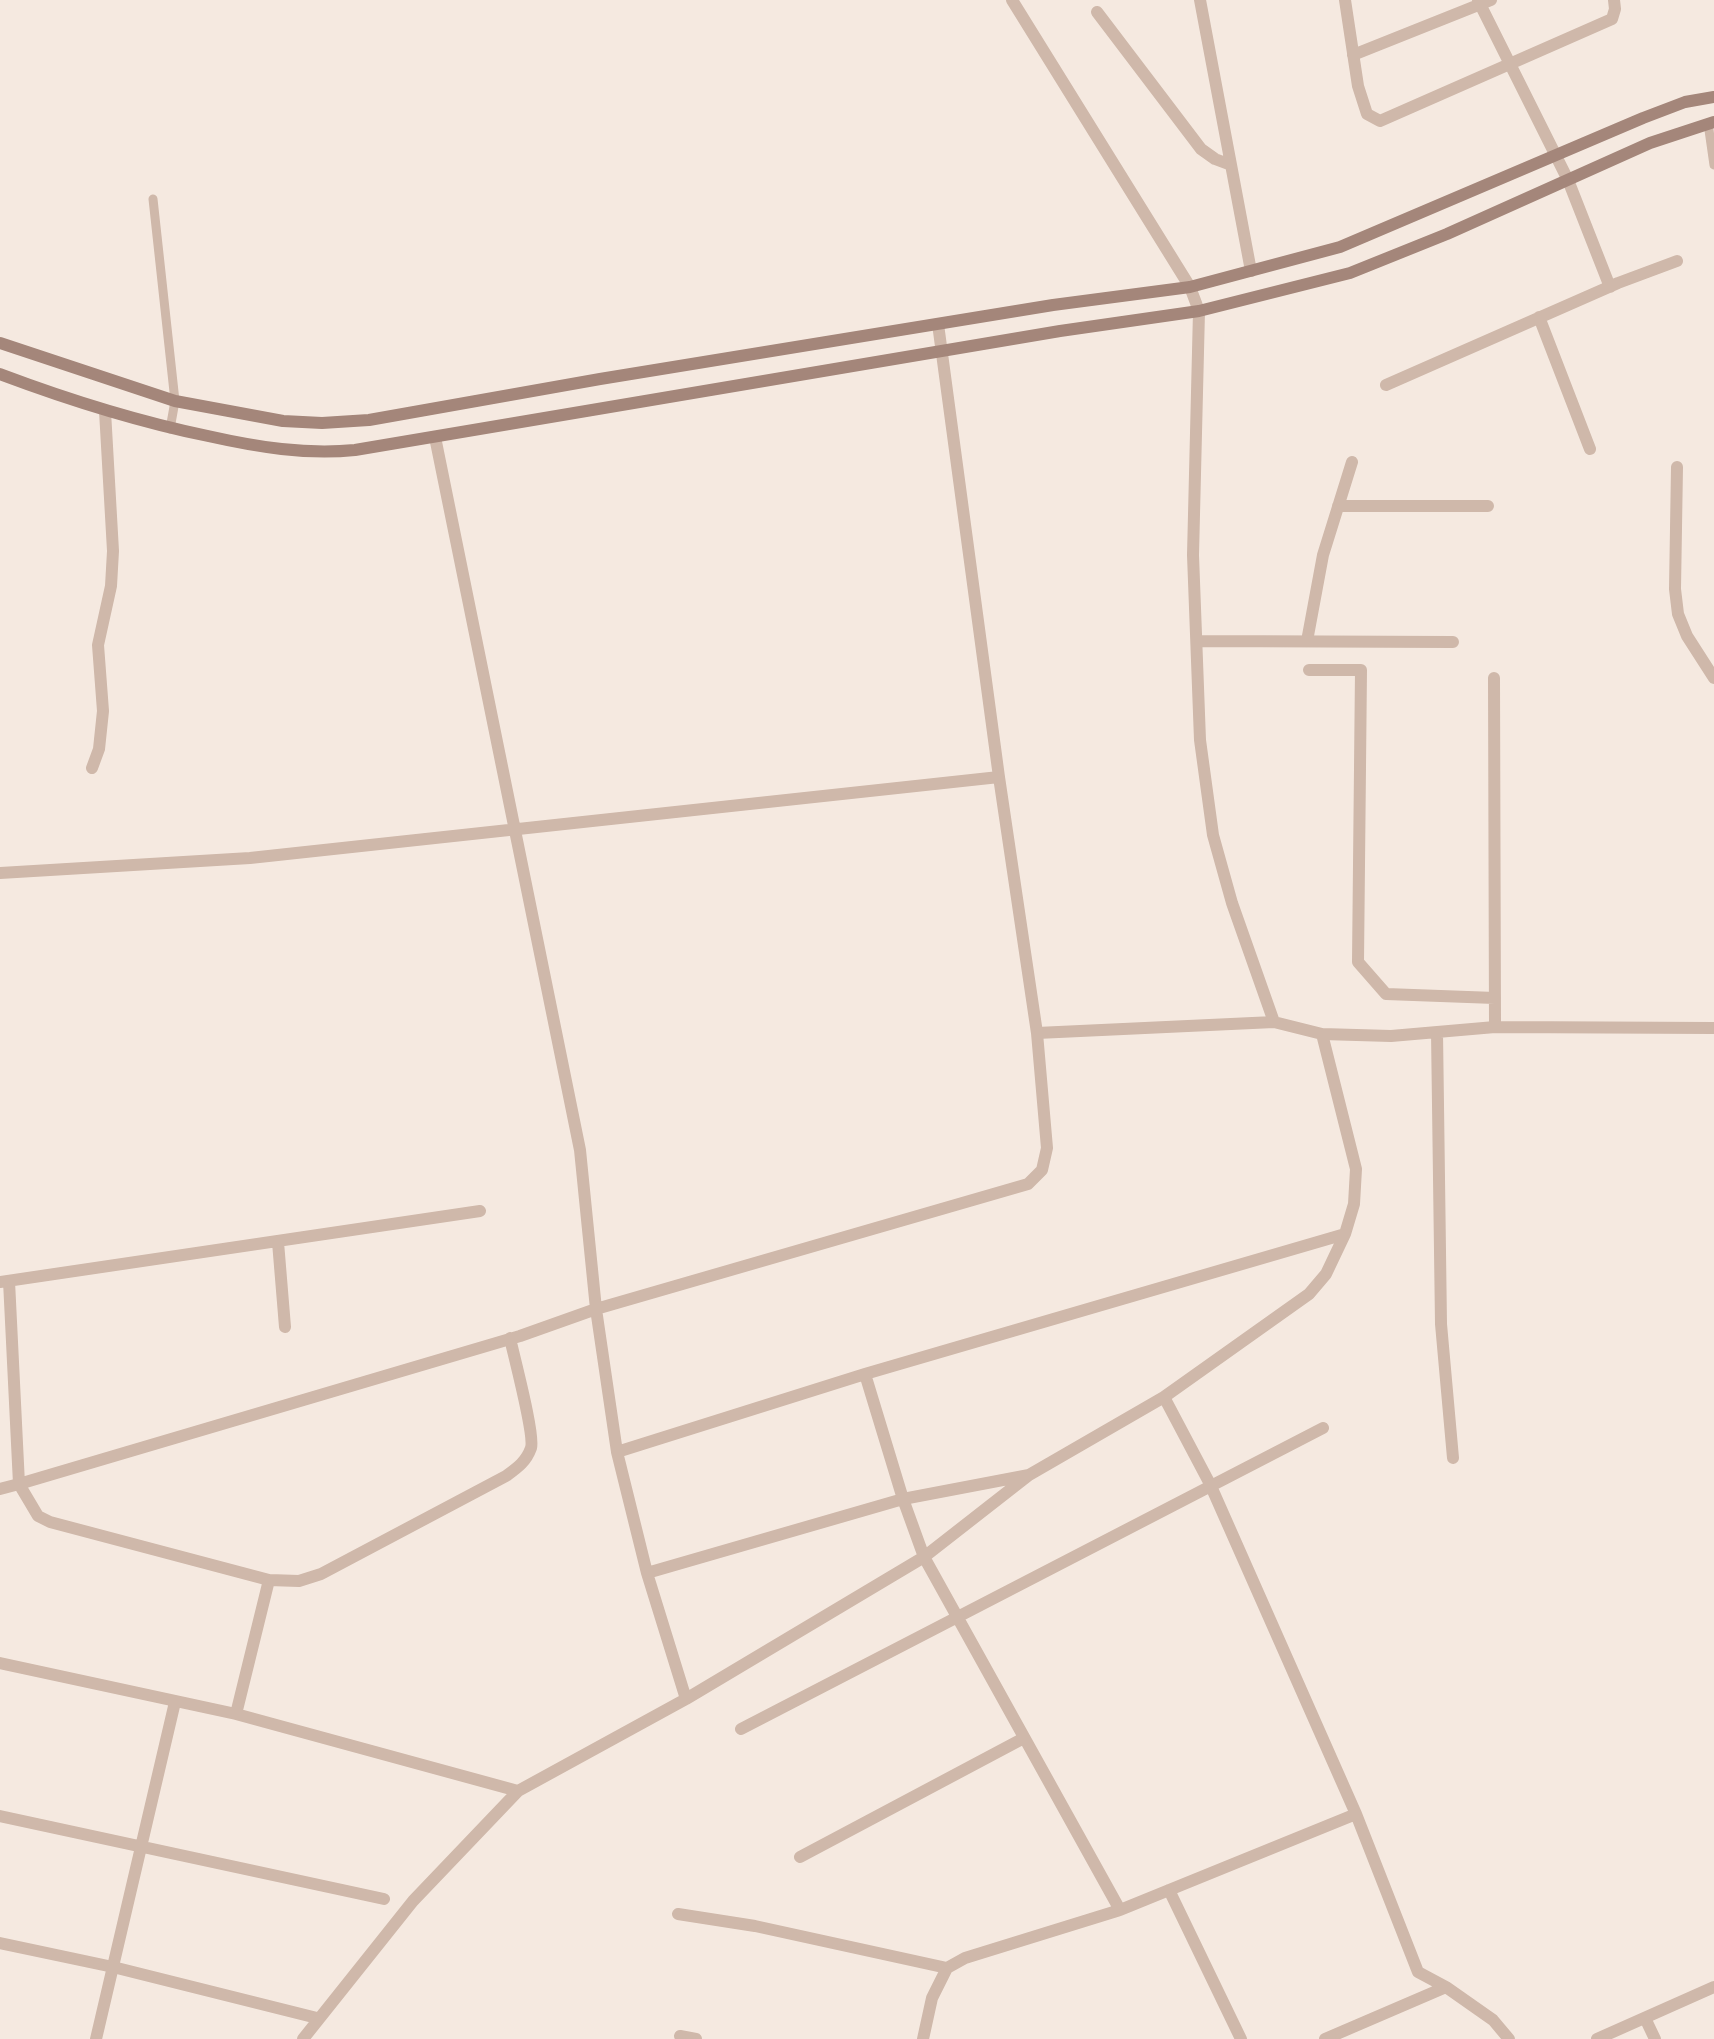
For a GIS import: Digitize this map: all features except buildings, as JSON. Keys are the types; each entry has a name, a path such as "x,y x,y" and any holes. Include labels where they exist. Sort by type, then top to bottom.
{"street":[{"path":"1012,0 1190,287 1199,311 1193,555 1200,740 1214,835 1232,903 1274,1022"},
{"path":"1200,0 1251,271"},
{"path":"1345,0 1358,86 1367,114 1380,121 1612,19 1615,9 1614,0"},
{"path":"1352,55 1483,2 1568,180 1610,287"},
{"path":"1097,12 1201,149 1215,159 1231,165"},
{"path":"0,343 175,401 283,420 322,423 369,420 600,379 1053,305 1190,287 1340,247 1555,154 1677,106 1714,97"},
{"path":"0,374 105,411 170,429 263,446 324,453 435,437 1060,331 1199,311 1350,273 1455,231 1650,143 1711,122"},
{"path":"1386,385 1539,317 1677,260"},
{"path":"1539,317 1590,448"},
{"path":"0,1490 510,1338 596,1309 1028,1184 1042,1170 1047,1148 1037,1033 999,777 944,352 938,324"},
{"path":"92,768 99,749 103,711 98,645 111,586 113,551 105,411"},
{"path":"435,437 580,1150 596,1309 617,1452 647,1574 686,1699"},
{"path":"1307,641 1323,555 1352,462"},
{"path":"1677,467 1675,589 1678,614 1686,636 1714,678"},
{"path":"1338,506 1488,506"},
{"path":"1197,641 1452,642"},
{"path":"1309,670 1361,670 1358,962 1386,994 1495,998"},
{"path":"1494,678 1495,1027"},
{"path":"0,873 250,858 999,777"},
{"path":"1037,1033 1274,1022 1328,1034 1391,1036 1495,1027 1714,1028"},
{"path":"1437,1032 1441,1324 1453,1458"},
{"path":"303,2039 317,2018 413,1902 518,1791 686,1699 924,1557 1029,1475 1164,1397 1309,1294 1326,1274 1345,1234 1354,1204 1356,1169 1328,1034"},
{"path":"480,1211 4,1281 20,1484 38,1516 50,1522 269,1580 299,1581 321,1574 506,1476 523,1463 531,1446 530,1428 510,1338"},
{"path":"617,1452 864,1374 1345,1234"},
{"path":"278,1242 285,1327"},
{"path":"864,1374 902,1499 924,1557 1120,1910"},
{"path":"1164,1397 1210,1484 1356,1814 1418,1972 1446,1987 1493,2020 1509,2039"},
{"path":"741,1729 1210,1484 1322,1428"},
{"path":"647,1574 902,1499 1029,1475"},
{"path":"236,1714 269,1580"},
{"path":"0,1662 236,1714 518,1791"},
{"path":"96,2039 175,1702"},
{"path":"800,1858 1024,1738"},
{"path":"922,2039 932,1998 947,1968 965,1958 1120,1910 1356,1814"},
{"path":"0,1816 140,1848 384,1899"},
{"path":"1169,1890 1241,2039"},
{"path":"678,1914 755,1926 947,1968"},
{"path":"0,1943 113,1967 317,2018"},
{"path":"1325,2039 1446,1987"},
{"path":"1597,2039 1714,1987"},
{"path":"1645,2018 1655,2039"},
{"path":"680,2036 696,2039"}],"lane":[{"path":"1711,122 1714,165"},
{"path":"153,199 175,401 170,429"}]}
